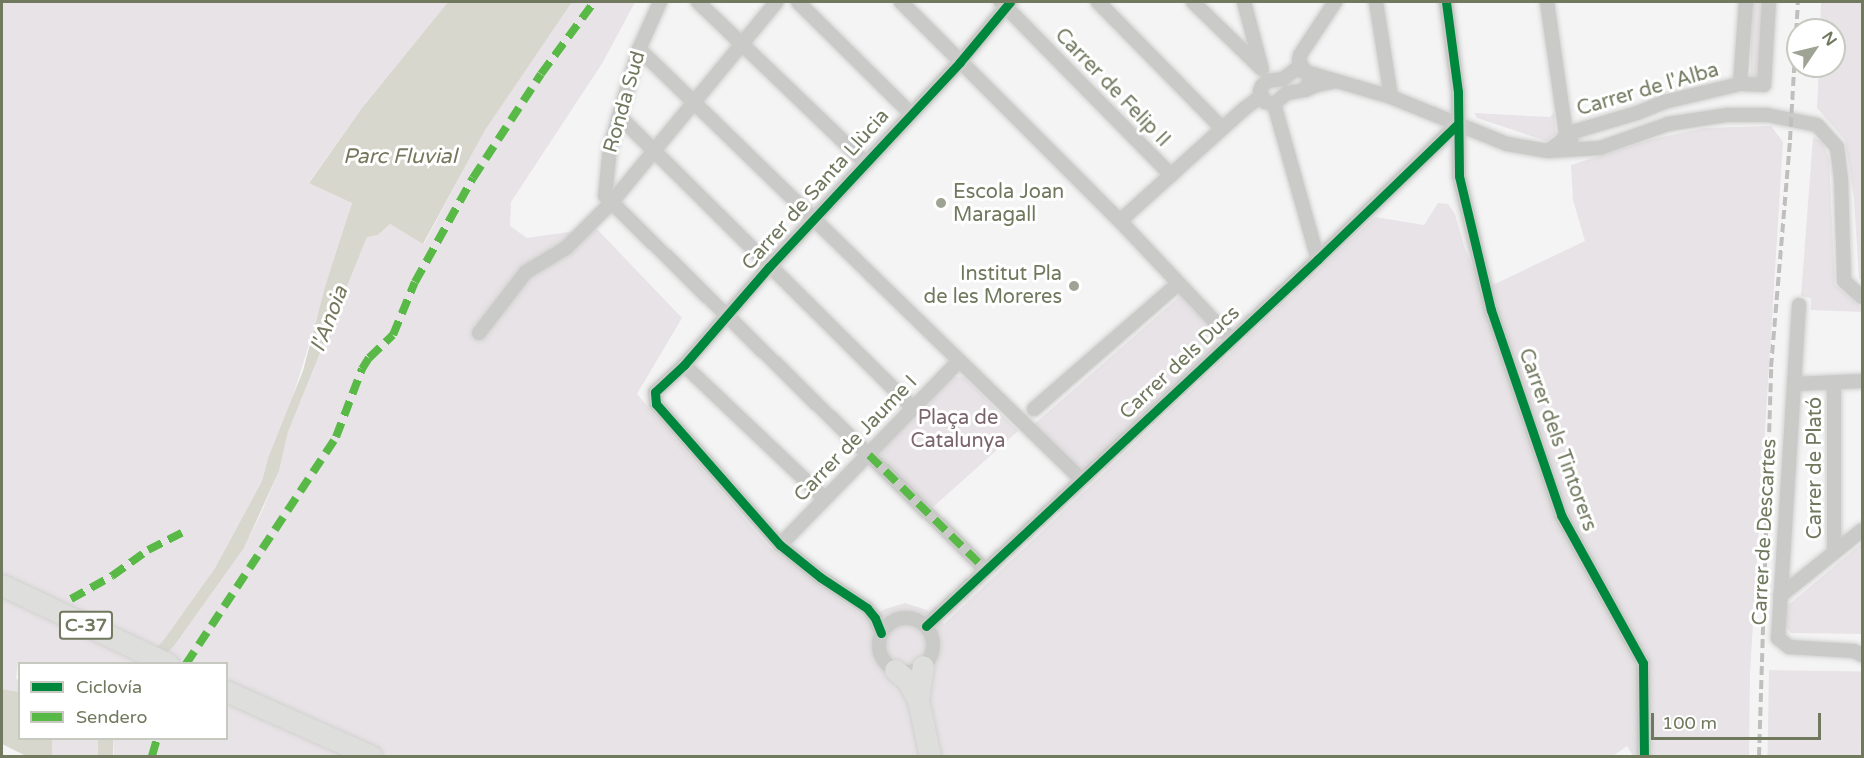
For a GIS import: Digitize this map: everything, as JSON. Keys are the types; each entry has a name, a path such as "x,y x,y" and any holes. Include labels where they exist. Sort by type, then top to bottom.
{"highway":[{"name":"C-37","path":"3,586 166,662"},
{"path":"918,700 923,666"},
{"path":"895,670 907,680 918,700 930,756"},
{"path":"228,692 371,756"}],"street":[{"name":"Ronda Sud","path":"612,202 605,196 610,148 639,49 660,2"},
{"path":"698,2 865,162"},
{"path":"479,333 526,272 566,248 612,202 776,2"},
{"path":"798,2 910,113"},
{"path":"901,2 1120,221 1232,340"},
{"path":"1098,2 1222,129"},
{"path":"1193,2 1264,75 1283,79 1296,69 1305,71"},
{"path":"1244,2 1264,75 1261,96 1265,102 1274,104 1318,260"},
{"path":"1305,90 1310,79 1299,61 1300,55 1335,2"},
{"path":"1376,2 1391,97"},
{"name":"Carrer dels Tintorers","path":"1446,2 1458,92 1459,176 1491,310 1561,515 1587,566 1643,663 1642,746 1644,756"},
{"path":"1547,2 1566,134"},
{"path":"1740,84 1746,2"},
{"name":"Carrer de l'Alba","path":"1548,152 1562,141 1566,134 1637,113 1664,102 1740,84 1764,85 1769,2"},
{"name":"Carrer de Santa Llùcia","path":"780,545 656,404 655,392 684,365 769,267 910,113 960,62 1006,3"},
{"name":"Carrer de Felip II","path":"1006,3 1171,175"},
{"path":"639,49 813,221 1082,480"},
{"name":"Carrer de l'Alba","path":"1305,71 1391,97 1507,144 1548,152 1587,150 1668,124 1726,116 1767,115 1817,125 1837,147 1841,178 1844,281 1862,296"},
{"name":"Carrer de l'Alba","path":"1274,104 1287,93 1338,82"},
{"path":"1120,221 1261,96"},
{"path":"619,116 914,408"},
{"name":"Carrer dels Ducs","path":"926,626 1318,260 1457,125"},
{"name":"Carrer de l'Alba","path":"1566,134 1576,145 1587,150"},
{"path":"612,202 985,569"},
{"path":"1034,409 1178,284"},
{"name":"Carrer de Descartes","path":"1799,305 1778,638 1789,647 1860,652"},
{"name":"Carrer de Jaume I","path":"780,545 959,361"},
{"path":"684,365 824,498"},
{"path":"1794,384 1863,381"},
{"name":"Carrer de Plató","path":"1834,383 1834,552"},
{"path":"1780,596 1863,530"},
{"path":"780,545 820,577 867,608 875,618 881,633 879,650 888,665 895,670 909,672 923,666 933,651 934,642 926,626 919,620 902,617 894,620 881,633"}],"green space":[{"path":"2,2 448,2 362,108 309,182 352,203 291,403 268,458 262,481 215,568 165,638 144,662 18,662 16,679 18,680 18,692 2,689"},
{"path":"572,2 635,2 603,62 511,202 510,226 527,238 596,228 682,318 637,394 769,547 868,620 885,609 905,603 927,610 944,624 1375,217 1424,225 1438,203 1448,204 1455,214 1465,249 1482,286 1497,283 1585,241 1573,200 1571,165 1652,139 1705,128 1771,126 1783,142 1750,673 1749,756 1633,756 1627,746 1613,756 114,756 113,740 228,740 228,662 159,662 174,646 244,548 279,471 288,432 367,237 378,235 390,224 424,244 485,129"},
{"path":"1751,2 1765,2 1765,79 1751,79"},
{"path":"1821,2 1862,2 1862,280 1859,279 1854,198 1845,140 1817,108 1818,78 1846,78 1846,18 1820,18"},
{"path":"1554,112 1556,134 1546,141 1477,118 1474,113 1550,117"},
{"path":"1813,137 1823,142 1829,159 1835,285 1861,307 1862,312 1811,310 1811,298 1801,296"},
{"path":"1180,296 1220,337 1219,345 1085,471 1075,467 1032,426"},
{"name":"Plaça de Catalunya","path":"953,376 964,377 1018,431 932,508 878,454"},
{"path":"1862,543 1862,634 1791,633 1786,627 1787,606"},
{"path":"1769,670 1862,672 1861,756 1767,756"},
{"path":"52,740 98,740 98,756 52,756"}],"water":[{"name":"Parc Fluvial","path":"448,2 572,2 485,130 423,244 390,224 378,235 367,237 288,432 279,471 244,548 174,646 159,662 145,662 165,638 215,568 262,481 268,458 303,371 325,287 352,203 309,183 362,108"},
{"path":"2,689 18,692 18,740 52,740 52,756 26,756 2,744"},
{"path":"98,740 113,740 113,756 98,756"}],"railway":[{"path":"1759,756 1771,367 1790,140 1798,2"}],"marked path":[{"path":"187,662 336,437 362,369 369,358 393,335 415,282 473,178 541,74 594,2"},
{"path":"869,455 985,569"},
{"path":"71,599 112,576 148,550 182,533"},
{"path":"152,756 156,740"}],"cycle path":[{"path":"881,633 875,618 867,608 820,577 780,545 656,404 655,392 684,365 769,267 960,62 1010,2"},
{"path":"1446,2 1458,92 1459,176 1491,310 1561,515 1643,663 1644,756"},
{"path":"926,626 1318,259 1457,125"}],"place":[{"name":"Escola Joan Maragall","path":"941,203"},
{"name":"Institut Pla de les Moreres","path":"1074,286"}],"water label":[{"name":"l'Anoia","path":"330,319"}]}
